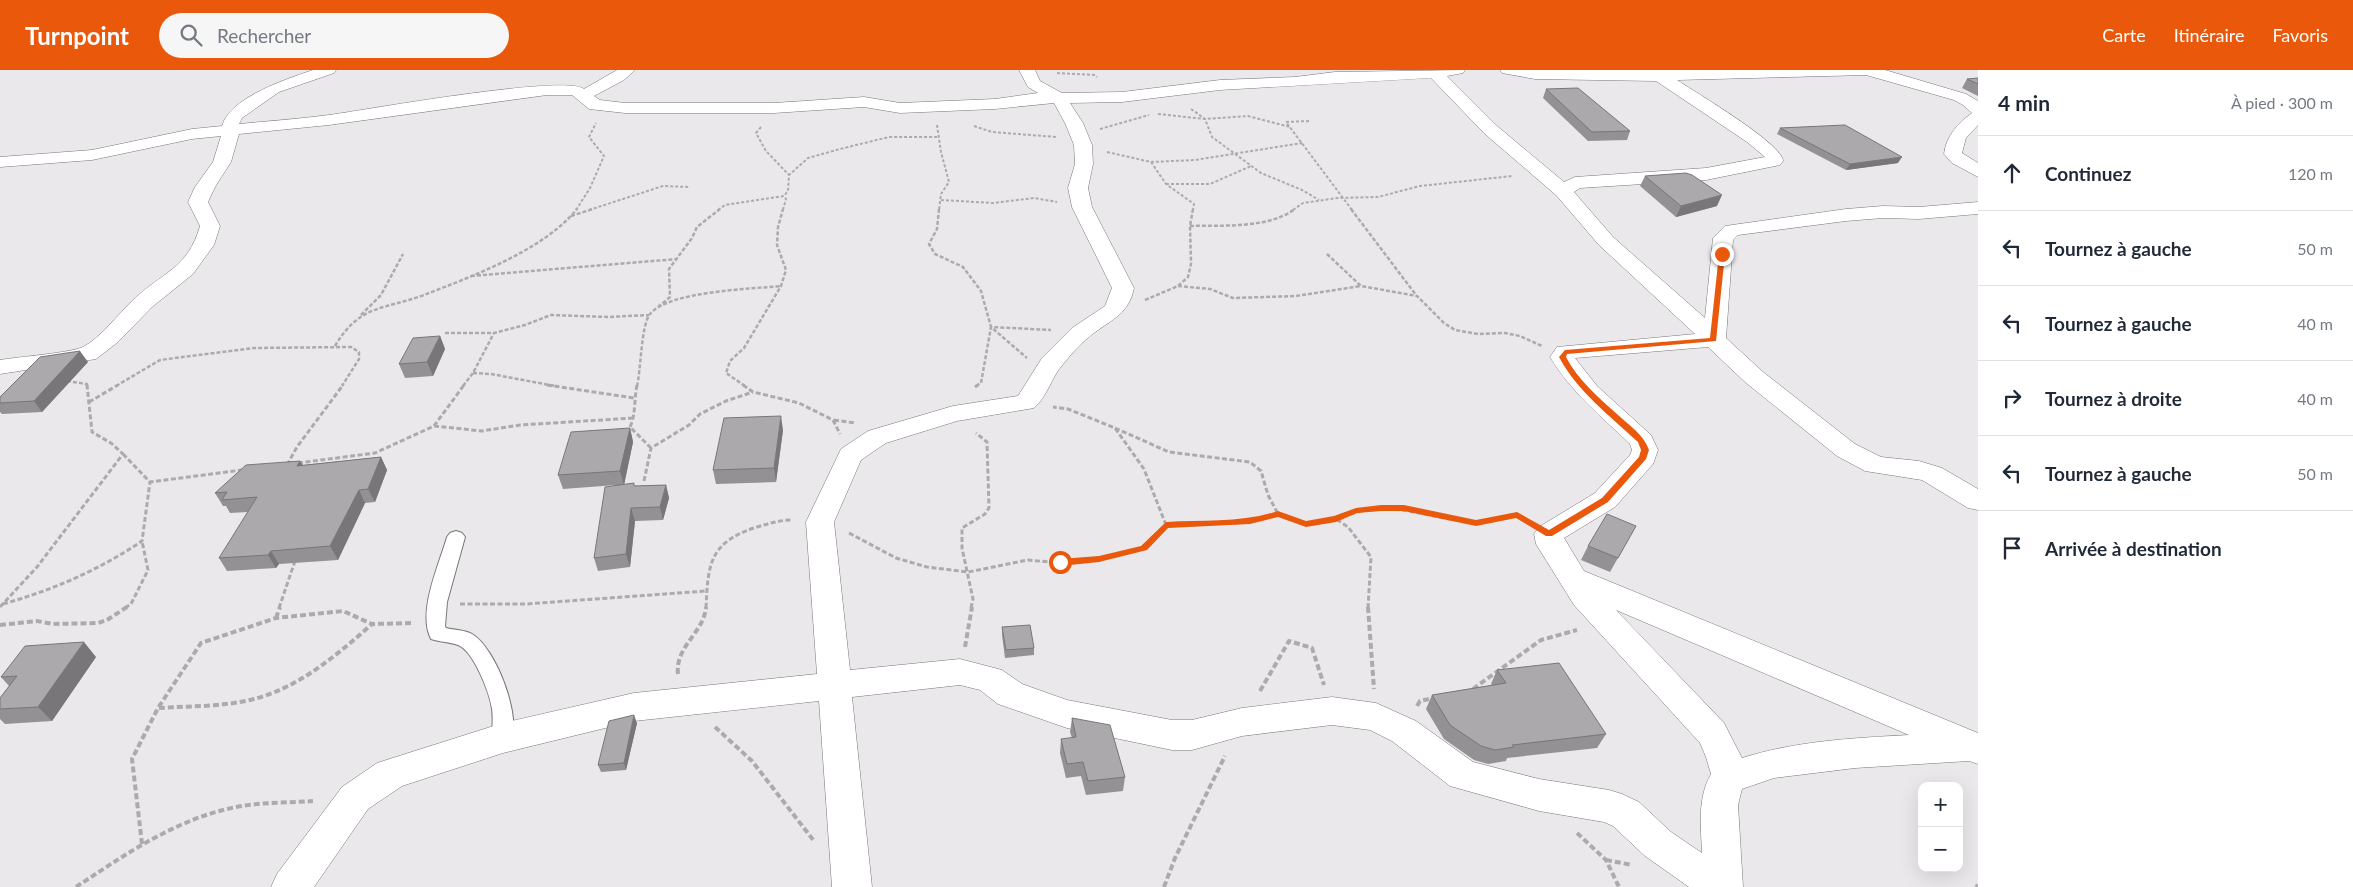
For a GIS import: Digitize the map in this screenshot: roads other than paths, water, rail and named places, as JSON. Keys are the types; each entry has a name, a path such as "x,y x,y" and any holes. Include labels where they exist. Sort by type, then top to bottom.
{"street":[{"path":"0,367 88,354 99,346 144,302 171,283 200,253 206,242 210,226 198,202 205,187 222,162 231,131 230,124 236,115 273,89 328,70"},
{"path":"590,100 627,70"},
{"path":"852,887 836,686 820,522 850,455 877,437 953,414 995,406 1025,403 1031,398 1044,373 1080,333 1112,313 1122,300 1124,288 1082,207 1078,188 1084,164 1082,144 1074,123 1059,98 1034,84 1027,70"},
{"path":"0,162 92,155 170,138 329,120 528,92 572,89 590,100 661,109 774,108 864,102 900,108 915,108 995,104 1059,98 1122,97 1220,85 1295,82 1335,77 1436,74 1457,70"},
{"path":"1508,70 1535,74 1660,76 1877,70"},
{"path":"1868,70 1960,97 1969,101 1978,110"},
{"path":"1436,74 1491,130 1563,191 1606,240 1671,298 1754,377 1846,450 1876,465 1919,470 1932,474 1978,500"},
{"path":"1563,191 1575,183 1706,174 1774,161 1774,156 1753,138 1660,76"},
{"path":"1978,117 1959,135 1953,147 1953,154 1978,171"},
{"path":"1714,340 1723,238 1732,230 1846,215 1883,212 1919,213 1978,208"},
{"path":"1714,340 1565,352 1562,357 1591,394 1642,441 1645,450 1643,458 1605,500 1549,534 1551,544 1570,578 1606,621 1712,733 1724,756 1730,777"},
{"path":"1570,578 1976,748"},
{"path":"291,887 355,798 390,774 504,738 634,707 960,672 990,679 1010,694 1067,714 1172,735 1192,736 1242,722 1332,711 1390,724 1463,775 1539,795 1609,806 1626,814 1658,844 1723,887"},
{"path":"1723,887 1719,805 1723,787 1730,777 1774,763 1855,753 1976,748"}],"lane":[{"path":"456,537 434,615 435,630 438,634 465,639 471,644 491,673 502,709 504,738"}]}
